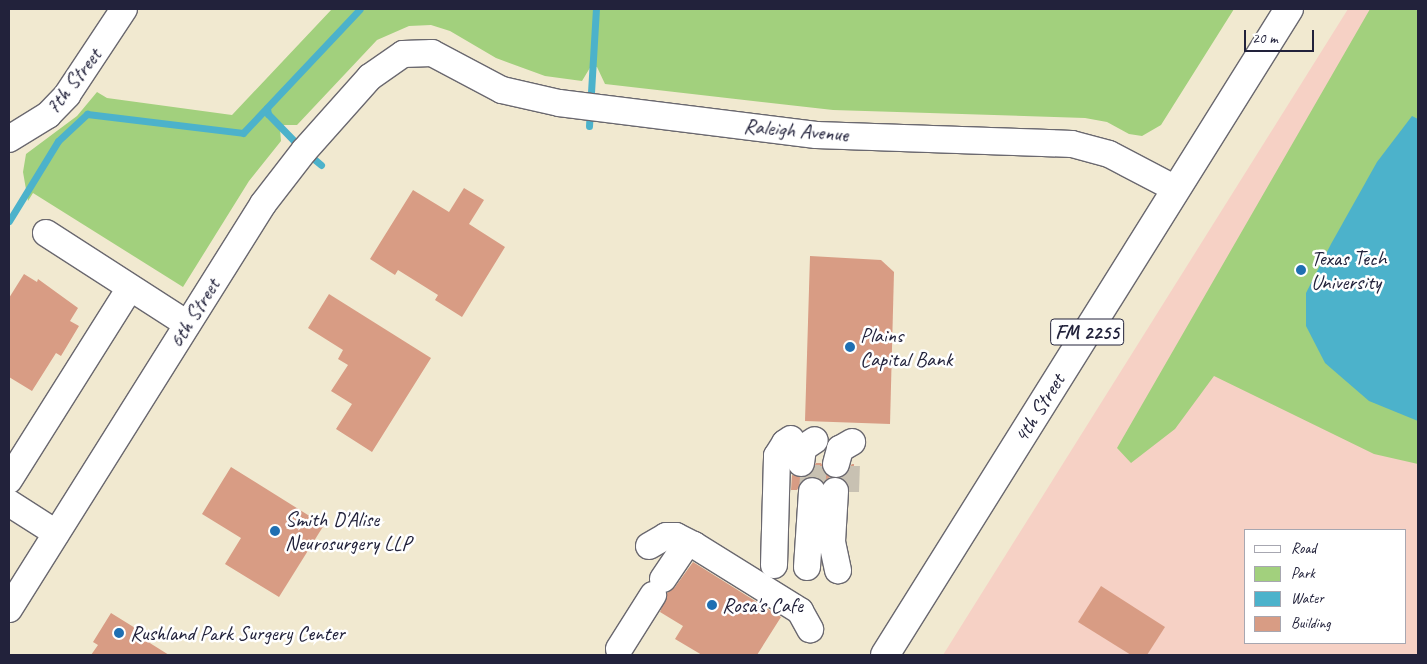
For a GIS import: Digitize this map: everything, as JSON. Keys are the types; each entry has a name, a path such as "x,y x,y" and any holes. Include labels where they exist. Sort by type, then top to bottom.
{"main road":[{"name":"4th Street","path":"885,655 1288,9"}],"street":[{"name":"7th Street","path":"9,139 48,116 67,95 124,9"},
{"name":"Raleigh Avenue","path":"417,53 432,52 502,90 559,103 816,135 1072,144 1109,154 1176,189"},
{"name":"6th Street","path":"9,609 17,578 56,533 245,231 304,151 370,77 403,54 417,53"},
{"path":"46,234 187,324"},
{"path":"9,480 130,288"},
{"path":"803,567 777,456 780,449 823,451"},
{"path":"803,567 817,491 803,567"},
{"path":"9,503 56,533"},
{"path":"649,546 666,536 676,536 694,545 800,611 810,629"},
{"path":"619,649 686,545 694,545"}],"shaded area":[{"name":"Texas Tech University","path":"1348,9 1418,9 1418,655 943,655"}],"green space":[{"path":"332,9 1234,9 1161,125 1142,136 1129,134 1107,122 1085,118 833,110 605,84 597,67 591,66 582,81 545,76 496,58 450,31 431,25 409,26 377,40 297,125 284,125 280,129 281,141 249,181 183,287 33,193 28,201 23,172 26,154 77,116 97,92 107,98 232,115"},
{"path":"1370,9 1418,9 1418,464 1374,454 1214,376 1175,429 1131,463 1117,448"}],"water":[{"path":"1412,116 1418,119 1418,421 1369,401 1325,363 1306,326 1306,293 1377,162"}],"building":[{"path":"464,188 484,200 469,224 505,247 462,317 435,300 438,295 398,270 395,275 370,259 413,190 449,212"},
{"name":"Plains Capital Bank","path":"810,256 881,260 894,272 890,424 805,421"},
{"path":"24,274 37,282 38,279 78,308 70,321 79,326 61,356 56,353 32,391 9,377 9,298"},
{"path":"329,294 431,358 372,452 336,429 352,404 331,391 348,365 338,359 343,350 308,328"},
{"path":"816,463 821,463 830,477 823,482 813,476 807,477"},
{"path":"854,464 853,492 841,478"},
{"name":"Smith D'Alise Neurosurgery LLP","path":"231,467 324,525 279,597 225,564 241,538 202,514"},
{"path":"792,475 806,477 797,490 791,490"},
{"name":"Rosa's Cafe","path":"693,562 781,617 757,655 702,655 675,639 683,626 660,612 667,593 675,587"},
{"path":"1101,586 1165,627 1147,655 1131,655 1078,622"},
{"name":"Rushland Park Surgery Center","path":"111,613 140,631 137,635 169,655 91,655 98,645 93,642"}],"waterway":[{"path":"9,221 58,141 87,114 243,133 360,9"},
{"path":"589,126 596,9"},
{"path":"267,108 268,114 300,147"},
{"path":"308,154 321,165"}],"tunnel":[{"path":"812,491 814,463"},
{"path":"846,492 847,464"}],"place":[{"name":"Texas Tech University","path":"1301,270"},
{"name":"Plains Capital Bank","path":"850,347"},
{"name":"Smith D'Alise Neurosurgery LLP","path":"275,531"},
{"name":"Rosa's Cafe","path":"712,605"},
{"name":"Rushland Park Surgery Center","path":"119,633"}]}
